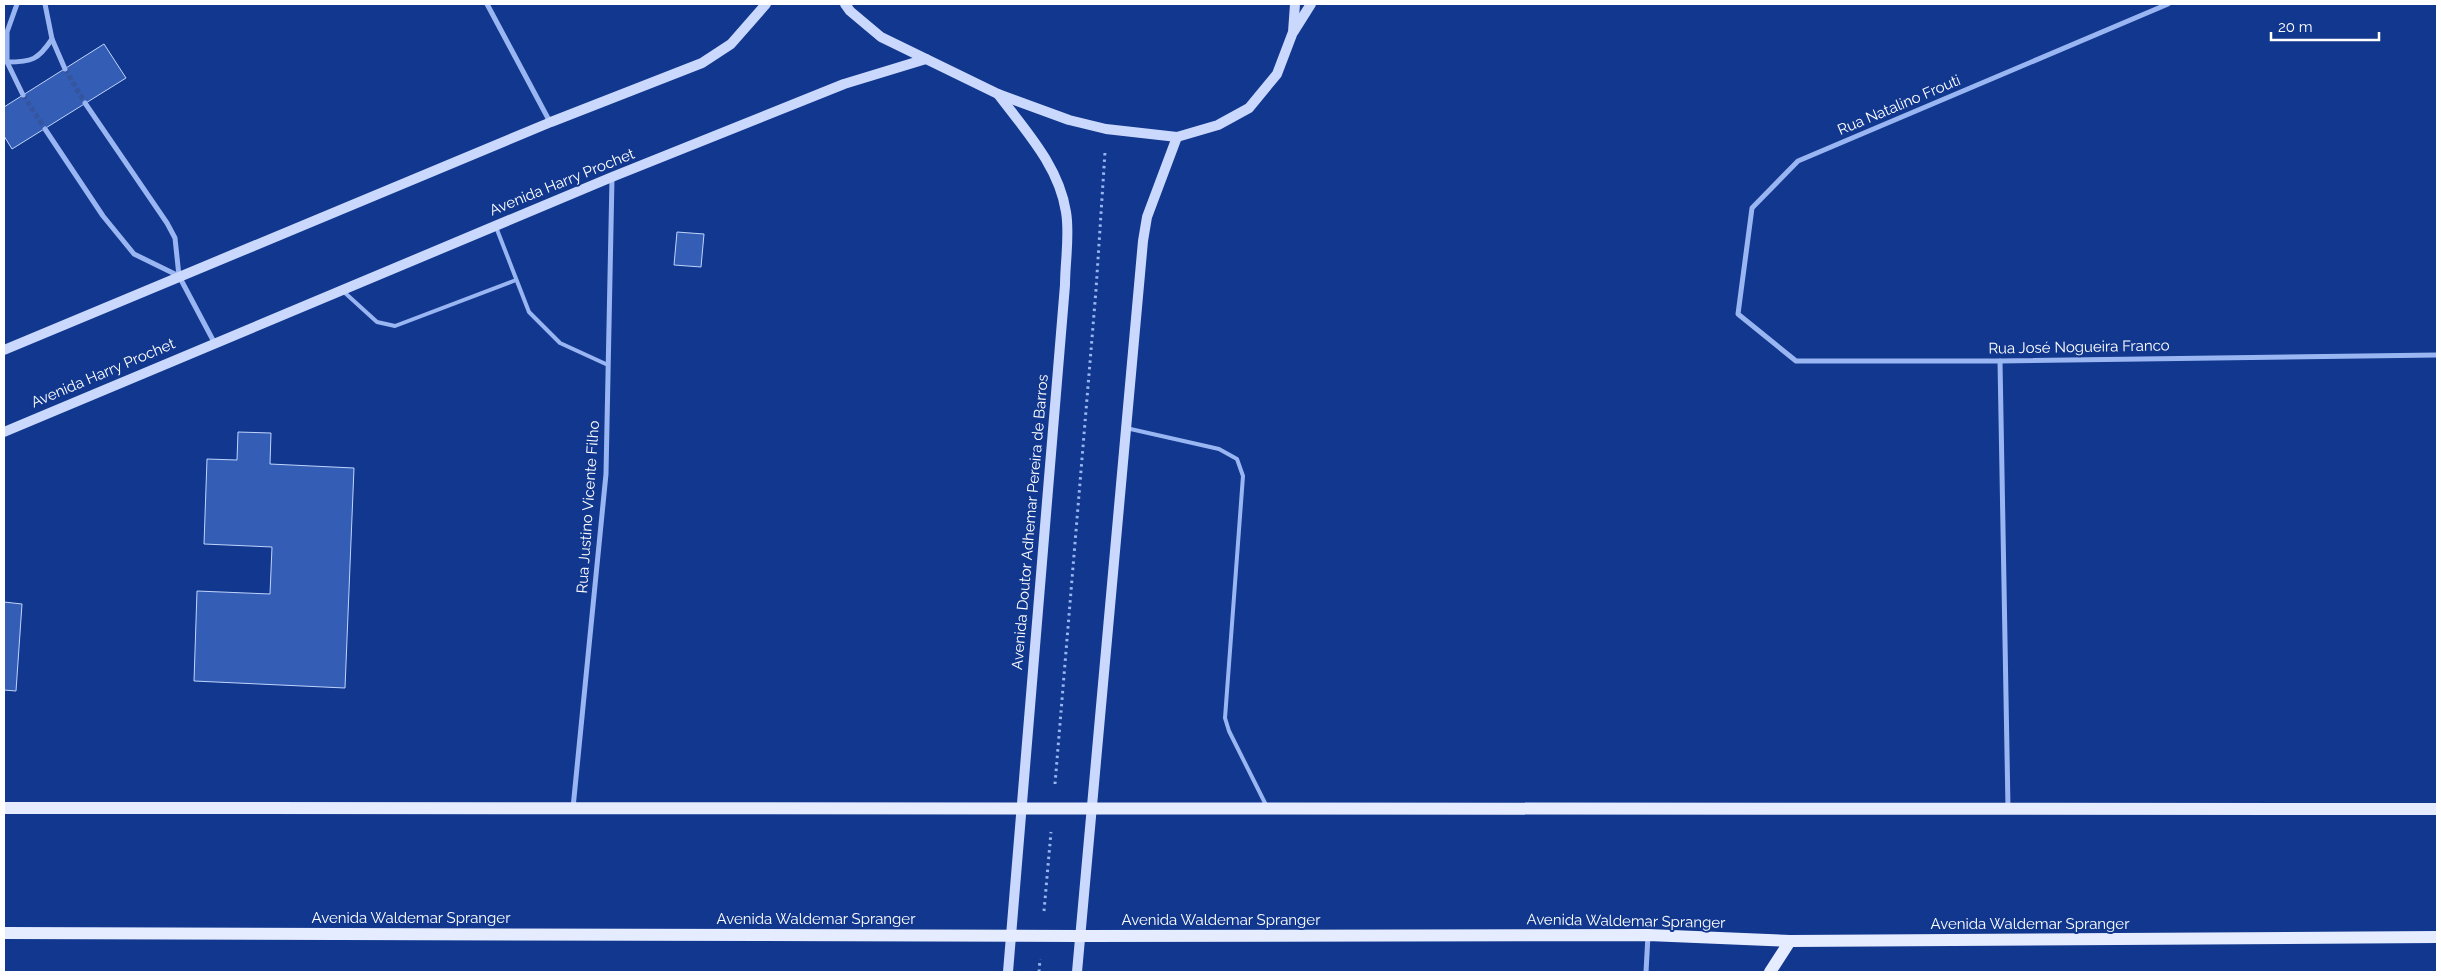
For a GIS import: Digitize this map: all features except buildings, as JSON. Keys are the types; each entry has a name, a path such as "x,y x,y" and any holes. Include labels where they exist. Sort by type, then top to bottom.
{"main road":[{"path":"4,808 1267,807 2437,809"},
{"name":"Avenida Waldemar Spranger","path":"4,933 1042,936 1648,935 1790,941 2437,937"},
{"path":"1770,972 1790,941"}],"street":[{"path":"17,4 7,32 7,62 23,95"},
{"path":"45,4 52,39 65,69"},
{"path":"487,4 551,122"},
{"path":"4,350 551,122 702,63 731,44 766,4"},
{"path":"845,4 850,12 881,37 998,94 1069,120 1106,129 1178,136 1218,125 1249,108 1277,74 1293,32 1311,4"},
{"path":"1293,32 1295,4"},
{"name":"Rua Natalino Frouti","path":"1738,314 1752,208 1798,161 2168,4"},
{"path":"7,62 24,62 36,59 52,39"},
{"name":"Avenida Harry Prochet","path":"4,432 214,342 612,177 844,84 926,59"},
{"name":"Avenida Doutor Adhemar Pereira de Barros","path":"998,94 1033,140 1056,176 1066,213 1065,285 1020,808 1008,972"},
{"path":"85,103 167,223 175,238 179,276 214,342"},
{"path":"44,129 103,216 134,254 179,276"},
{"path":"1078,972 1091,807 1147,217 1178,136"},
{"name":"Rua Justino Vicente Filho","path":"573,808 606,474 612,177"},
{"name":"Rua José Nogueira Franco","path":"1738,314 1796,361 2000,361 2437,355"},
{"path":"2000,361 2008,809"},
{"path":"1646,972 1648,935"}],"lane":[{"path":"495,225 530,312 560,343 608,365"},
{"path":"341,290 377,322 395,326 516,280"},
{"path":"1126,428 1219,449 1237,459 1243,476 1225,718 1229,731 1267,807"}],"path":[{"path":"1039,972 1096,300 1106,129"}],"tunnel":[{"path":"65,69 85,103"},
{"path":"23,95 45,129"}]}
